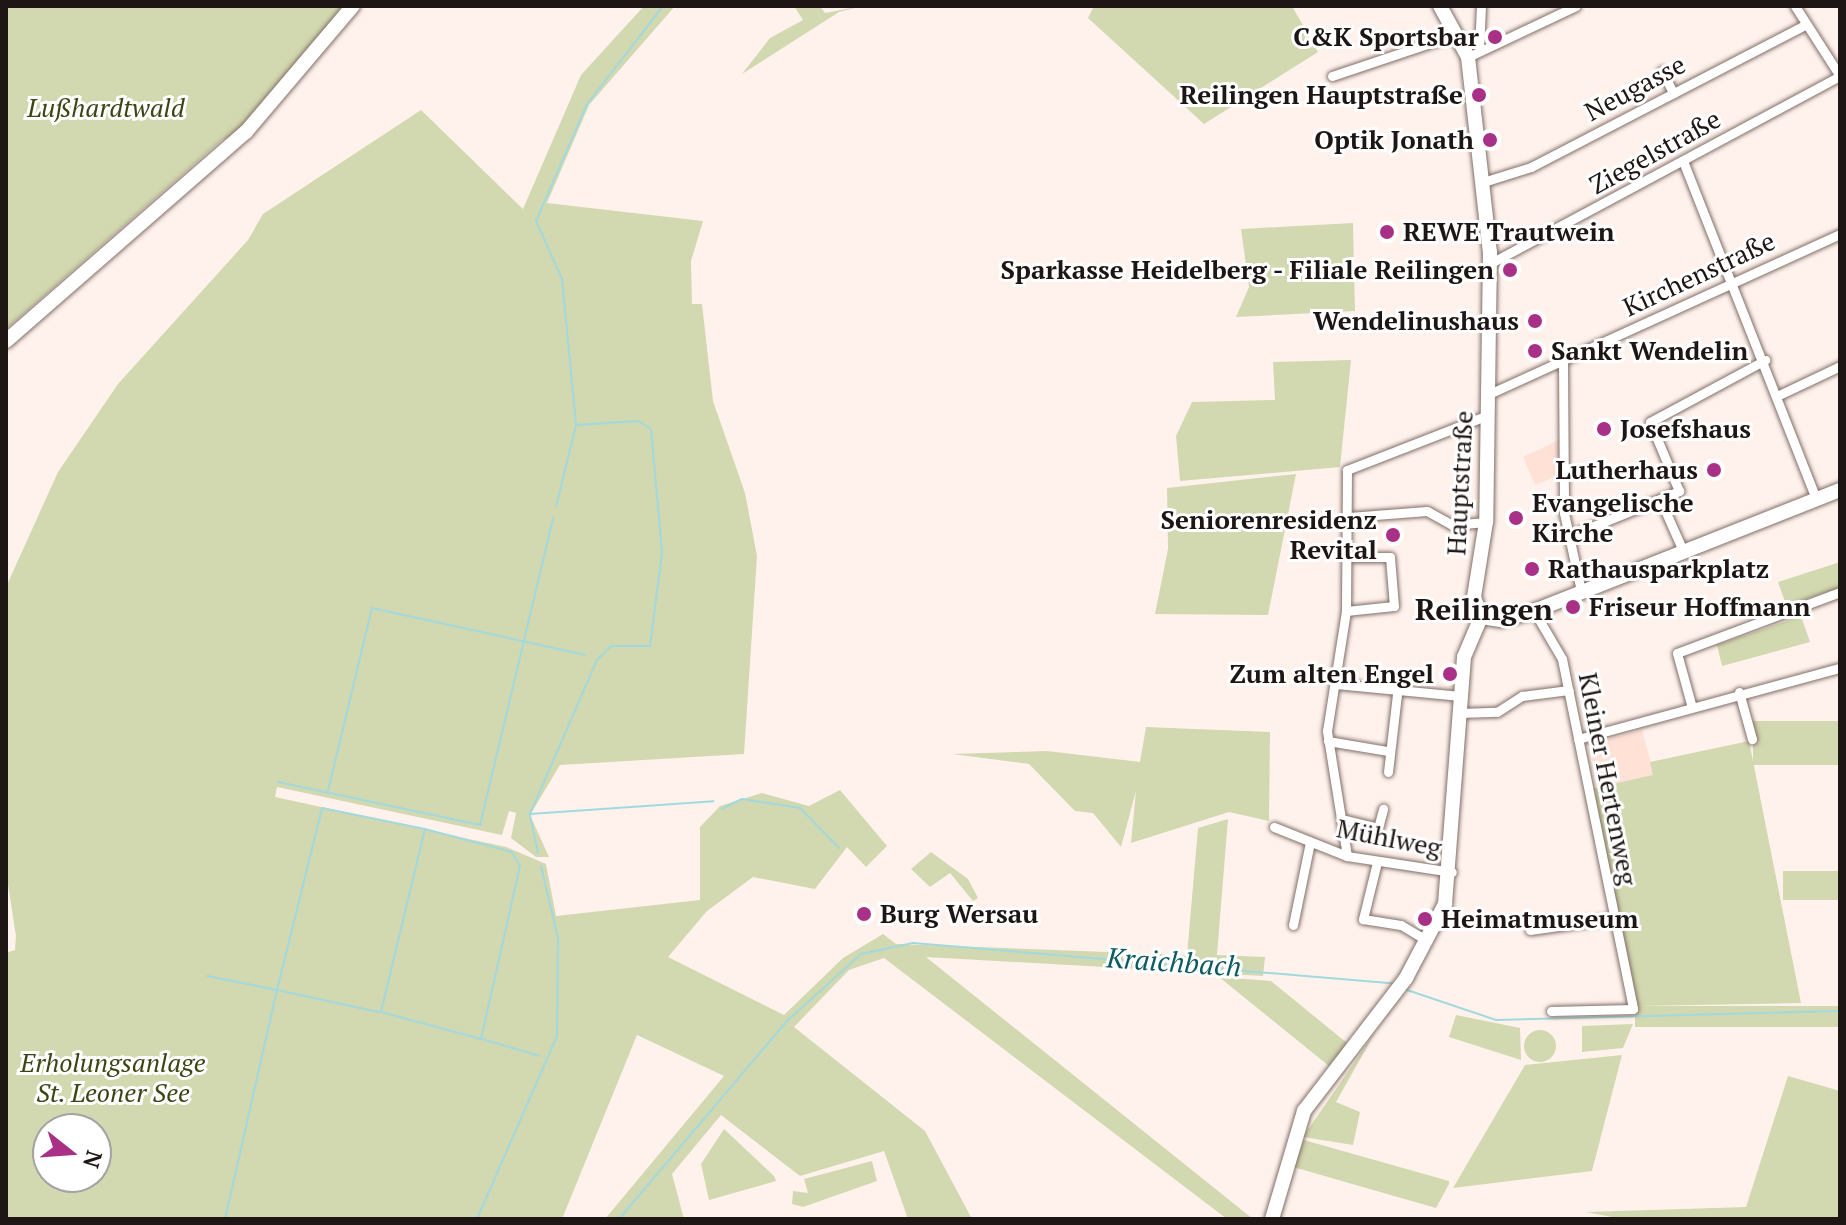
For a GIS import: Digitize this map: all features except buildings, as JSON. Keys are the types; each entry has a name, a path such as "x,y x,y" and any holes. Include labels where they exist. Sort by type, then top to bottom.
{"street":[{"path":"6,341 246,132 353,6"},
{"name":"Hauptstraße","path":"1272,1219 1304,1111 1406,978 1428,941 1452,872 1460,696 1470,634 1481,617 1474,597 1486,522 1491,263 1473,53 1440,6"},
{"path":"1481,6 1473,53 1493,50 1576,6"},
{"path":"1795,6 1840,76"},
{"name":"Neugasse","path":"1483,182 1531,167 1805,25"},
{"path":"1332,76 1457,34"},
{"path":"1662,71 1673,93"},
{"name":"Ziegelstraße","path":"1491,263 1840,76"},
{"path":"1683,161 1735,281 1816,499"},
{"name":"Kirchenstraße","path":"1489,394 1840,234"},
{"path":"1569,536 1679,491 1650,422 1765,360"},
{"path":"1563,362 1569,536 1581,591"},
{"path":"1779,395 1840,366"},
{"path":"1347,856 1328,741 1346,611 1350,557 1347,470 1488,415"},
{"path":"1481,617 1534,611 1840,490"},
{"path":"1660,499 1683,551"},
{"path":"1349,517 1427,511 1452,525 1486,522"},
{"path":"1346,611 1394,606 1390,557 1350,557"},
{"path":"1691,704 1677,653 1840,592"},
{"name":"Kleiner Hertenweg","path":"1534,611 1560,653 1633,1009 1551,1011"},
{"path":"1578,739 1691,704 1739,692 1754,695 1840,668"},
{"path":"1336,684 1398,685 1460,696"},
{"path":"1388,772 1398,685"},
{"path":"1460,713 1497,712 1522,696 1569,690"},
{"path":"1739,692 1752,739"},
{"path":"1328,741 1388,751"},
{"path":"1342,819 1378,828 1383,809"},
{"name":"Mühlweg","path":"1274,827 1347,856 1452,872"},
{"path":"1293,925 1310,842"},
{"path":"1377,862 1363,919 1408,928 1428,941"},
{"path":"1530,930 1614,918"}],"shaded area":[{"path":"1561,439 1564,473 1535,485 1523,457"},
{"path":"1642,730 1654,775 1600,790 1588,744"}],"green space":[{"name":"Lußhardtwald","path":"6,6 348,6 234,139 223,139 6,329"},
{"name":"Erholungsanlage St. Leoner See","path":"644,6 675,6 589,105 547,203 703,221 691,261 692,304 702,304 713,401 745,493 757,556 744,754 560,765 530,815 549,857 536,857 511,838 516,813 509,811 502,835 277,787 275,797 506,847 546,864 556,916 700,900 700,827 720,806 762,793 809,806 840,790 887,846 866,867 847,847 815,889 753,877 707,911 668,957 784,1015 843,958 883,934 896,944 1187,955 1198,828 1228,819 1217,955 1265,957 1263,976 926,957 1253,1219 1227,1219 884,958 849,970 794,1027 925,1131 972,1219 908,1219 884,1151 800,1176 721,1115 672,1174 684,1219 605,1219 724,1076 637,1035 562,1219 6,1219 6,953 15,950 16,936 6,872 6,587 58,472 118,384 248,240 263,214 421,110 523,209 581,75"},
{"path":"794,6 820,6 825,13 862,6 839,12 742,74 770,38 803,20"},
{"path":"1094,6 1292,6 1318,52 1204,124 1088,18"},
{"path":"1353,223 1355,311 1236,317 1249,287 1241,229"},
{"path":"1351,360 1340,467 1180,481 1176,436 1192,402 1275,400 1273,362"},
{"path":"1296,474 1268,615 1155,614 1168,549 1167,488"},
{"path":"1840,562 1840,588 1786,605 1778,582"},
{"path":"1801,616 1810,642 1722,666 1717,645"},
{"path":"1753,721 1840,721 1840,765 1753,765"},
{"path":"1146,727 1270,732 1269,821 1229,812 1131,843 1136,791 1121,847 1093,813 1075,811 1029,764 952,754 1047,751 1140,762"},
{"path":"1749,741 1801,1003 1636,1006 1591,789 1653,775 1650,762"},
{"path":"931,852 968,879 978,898 973,901 950,873 930,887 911,869"},
{"path":"1783,871 1840,871 1840,900 1783,900"},
{"path":"1219,977 1271,981 1347,1043 1329,1066"},
{"path":"1635,1006 1840,1006 1840,1027 1635,1027"},
{"path":"1456,1015 1520,1028 1521,1060 1449,1037"},
{"path":"1633,1024 1623,1048 1582,1052 1582,1026"},
{"path":"1540,1030 1551,1035 1556,1046 1551,1057 1540,1062 1529,1057 1524,1046 1529,1035"},
{"path":"1376,1031 1336,1102 1360,1112 1353,1145 1303,1137"},
{"path":"1622,1055 1592,1171 1453,1188 1525,1065"},
{"path":"1788,1076 1840,1091 1840,1219 1622,1219 1586,1212 1746,1207"},
{"path":"724,1129 776,1181 709,1200 701,1164"},
{"path":"1304,1140 1449,1181 1449,1184 1436,1208 1293,1167"},
{"path":"872,1161 877,1181 803,1207 792,1204 793,1191 808,1193 804,1179"}],"waterway":[{"path":"576,424 562,279 536,221 587,104 663,6"},
{"path":"530,814 597,660 611,646 650,646 662,552 651,429 638,421 576,425 556,507"},
{"path":"278,782 480,825 553,518"},
{"path":"328,791 372,608 585,655"},
{"path":"722,809 742,799 800,808 839,848"},
{"path":"538,853 530,814 714,801"},
{"path":"207,976 277,990 322,808 425,829 512,852 520,866 481,1039 381,1012 425,829"},
{"path":"477,1219 557,1036 558,938 541,866"},
{"name":"Kraichbach","path":"619,1219 786,1022 861,954 913,943 1394,983"},
{"path":"225,1219 277,990 379,1012"},
{"name":"Kraichbach","path":"1407,990 1496,1020 1840,1011"},
{"path":"482,1039 540,1056"}],"place":[{"name":"C&K Sportsbar","path":"1495,37"},
{"name":"Reilingen Hauptstraße","path":"1479,95"},
{"name":"Optik Jonath","path":"1490,140"},
{"name":"REWE Trautwein","path":"1387,232"},
{"name":"Sparkasse Heidelberg - Filiale Reilingen","path":"1510,270"},
{"name":"Wendelinushaus","path":"1535,321"},
{"name":"Sankt Wendelin","path":"1535,351"},
{"name":"Josefshaus","path":"1604,429"},
{"name":"Lutherhaus","path":"1714,470"},
{"name":"Evangelische Kirche","path":"1516,518"},
{"name":"Seniorenresidenz Revital","path":"1393,535"},
{"name":"Rathausparkplatz","path":"1532,569"},
{"name":"Friseur Hoffmann","path":"1573,607"},
{"name":"Zum alten Engel","path":"1450,674"},
{"name":"Burg Wersau","path":"864,914"},
{"name":"Heimatmuseum","path":"1425,919"}],"district":[{"name":"Reilingen","path":"1484,609"}]}
